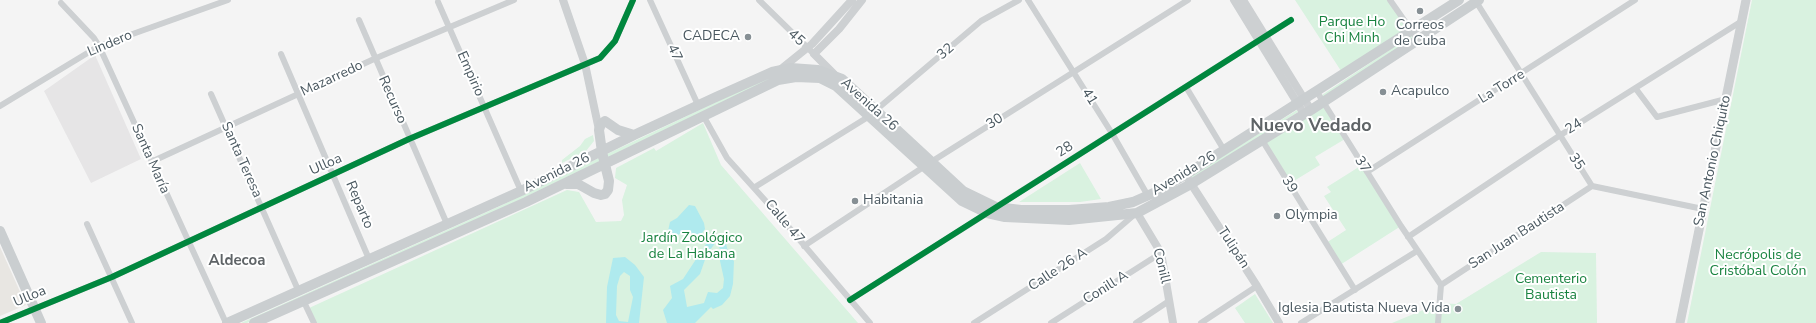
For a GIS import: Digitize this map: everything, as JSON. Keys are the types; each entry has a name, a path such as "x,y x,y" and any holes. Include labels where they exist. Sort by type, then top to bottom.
{"main road":[{"name":"Avenida 26","path":"254,323 304,302 562,185 778,80 807,76 820,78 836,86 872,113 927,165 962,201 987,213 1005,217 1069,220 1137,213 1188,179 1224,150 1459,0"},
{"name":"San Antonio Chiquito","path":"1680,323 1746,0"},
{"name":"Avenida 26","path":"927,165 963,191 996,207 1045,211 1086,210 1132,202 1188,179 1262,140 1308,112 1477,1"},
{"name":"Avenida 26","path":"226,323 299,292 521,191 634,135 781,69 810,68 834,74 850,84 872,113"},
{"path":"562,185 578,184 594,193 601,195 605,194 608,190 609,181 602,152 602,125 634,135"},
{"path":"1137,213 1137,208 1140,203 1148,196"},
{"path":"0,231 41,323"}],"street":[{"name":"Lindero","path":"0,106 98,46 228,0"},
{"name":"Mazarredo","path":"151,162 374,59 514,0"},
{"path":"563,0 585,64 596,115 602,125"},
{"name":"Ulloa","path":"0,323 112,277 409,139 600,58 615,41 633,0"},
{"name":"47","path":"650,0 698,105"},
{"name":"45","path":"759,0 834,74"},
{"path":"839,22 852,0"},
{"path":"781,69 811,51 862,0"},
{"name":"32","path":"754,187 872,113 981,21 1019,0"},
{"name":"41","path":"1028,0 1113,134 1148,196"},
{"name":"30","path":"804,246 927,165 1188,0"},
{"path":"1234,0 1262,39 1308,112"},
{"path":"1243,0 1262,39"},
{"path":"1390,0 1418,40"},
{"name":"La Torre","path":"1367,172 1522,74 1635,0"},
{"name":"35","path":"1477,1 1559,136 1592,186 1703,209"},
{"name":"Empirio","path":"438,2 521,191"},
{"name":"Santa María","path":"61,4 94,38 226,323"},
{"name":"Recurso","path":"359,20 374,59 447,224"},
{"name":"28","path":"850,300 1291,20"},
{"name":"24","path":"1408,237 1559,136 1742,21"},
{"name":"Reparto","path":"281,54 369,259"},
{"path":"1186,87 1224,150"},
{"path":"1636,88 1657,117 1726,99"},
{"name":"37","path":"1317,92 1408,237 1441,286"},
{"name":"Santa Teresa","path":"211,94 299,292"},
{"name":"Calle 47","path":"704,117 726,158 754,187 870,323"},
{"name":"39","path":"1262,140 1355,290"},
{"name":"Tulipán","path":"1188,179 1279,323"},
{"name":"San Juan Bautista","path":"1441,286 1592,186"},
{"name":"Conill","path":"1137,213 1161,253 1173,323"},
{"name":"Calle 26 A","path":"975,323 1106,239 1137,213"},
{"path":"87,224 132,323"},
{"path":"1301,323 1417,251"},
{"name":"Conill A","path":"1051,323 1161,253"},
{"path":"1201,323 1257,286"},
{"path":"1438,323 1441,286"},
{"path":"304,302 314,323"},
{"path":"1136,323 1169,302"}],"shaded area":[{"path":"95,55 141,159 91,183 44,91"},
{"path":"0,247 26,305 0,316"}],"green space":[{"name":"Parque Ho Chi Minh","path":"1295,0 1390,0 1410,30 1343,74"},
{"name":"Necrópolis de Cristóbal Colón","path":"1752,0 1816,0 1816,323 1687,323"},
{"path":"1412,35 1413,38 1323,97 1322,95"},
{"path":"802,71 833,78 848,87 926,162 839,84 819,75 802,72 786,74 771,79 606,158 605,155 769,77 781,73"},
{"path":"1323,102 1345,139 1315,157 1320,165 1289,184 1262,140"},
{"path":"1297,110 1298,112 1192,179 1191,176"},
{"name":"Jardín Zoológico de La Habana","path":"703,123 721,165 858,323 317,323 309,308 567,190 579,192 596,222 621,221 624,215 622,200 627,185 615,178 616,168 654,148 656,151"},
{"path":"593,135 594,141 586,151 562,163 562,160 580,146 585,139"},
{"path":"601,157 602,160 501,209 247,323 241,323 500,206"},
{"path":"1080,163 1101,199 1080,202 1019,202"},
{"path":"1362,165 1401,226 1340,265 1326,243 1346,230 1324,196 1331,192 1327,187"},
{"name":"Cementerio Bautista","path":"1541,252 1596,253 1597,323 1392,323 1440,303 1456,304"},
{"path":"1255,294 1273,323 1245,323 1235,308"}],"water":[{"path":"689,205 695,206 704,223 705,229 694,244 689,235 681,233 673,238 668,231 670,222 677,218"},
{"path":"712,235 724,235 729,256 734,261 733,284 730,296 722,305 713,309 711,307 695,323 667,323 663,310 672,298 670,286 683,279","holes":["716,242 720,249 720,261 724,279 723,288 717,293 708,292 704,303 687,307 684,290 700,274 707,254"]},
{"path":"625,257 635,265 644,277 639,323 606,323 607,287 613,258","holes":["624,272 630,276 630,290 633,297 628,322 619,321 616,315 617,286 620,276"]}],"cycle path":[{"path":"0,323 112,277 409,139 600,58 615,41 633,0"},
{"path":"850,300 1291,20"}],"place":[{"name":"Correos de Cuba","path":"1420,11"},
{"name":"CADECA","path":"748,37"},
{"name":"Acapulco","path":"1383,92"},
{"name":"Habitania","path":"855,201"},
{"name":"Olympia","path":"1277,216"},
{"name":"Iglesia Bautista Nueva Vida","path":"1458,309"}],"district":[{"name":"Nuevo Vedado","path":"1311,127"},
{"name":"Aldecoa","path":"237,261"}]}
